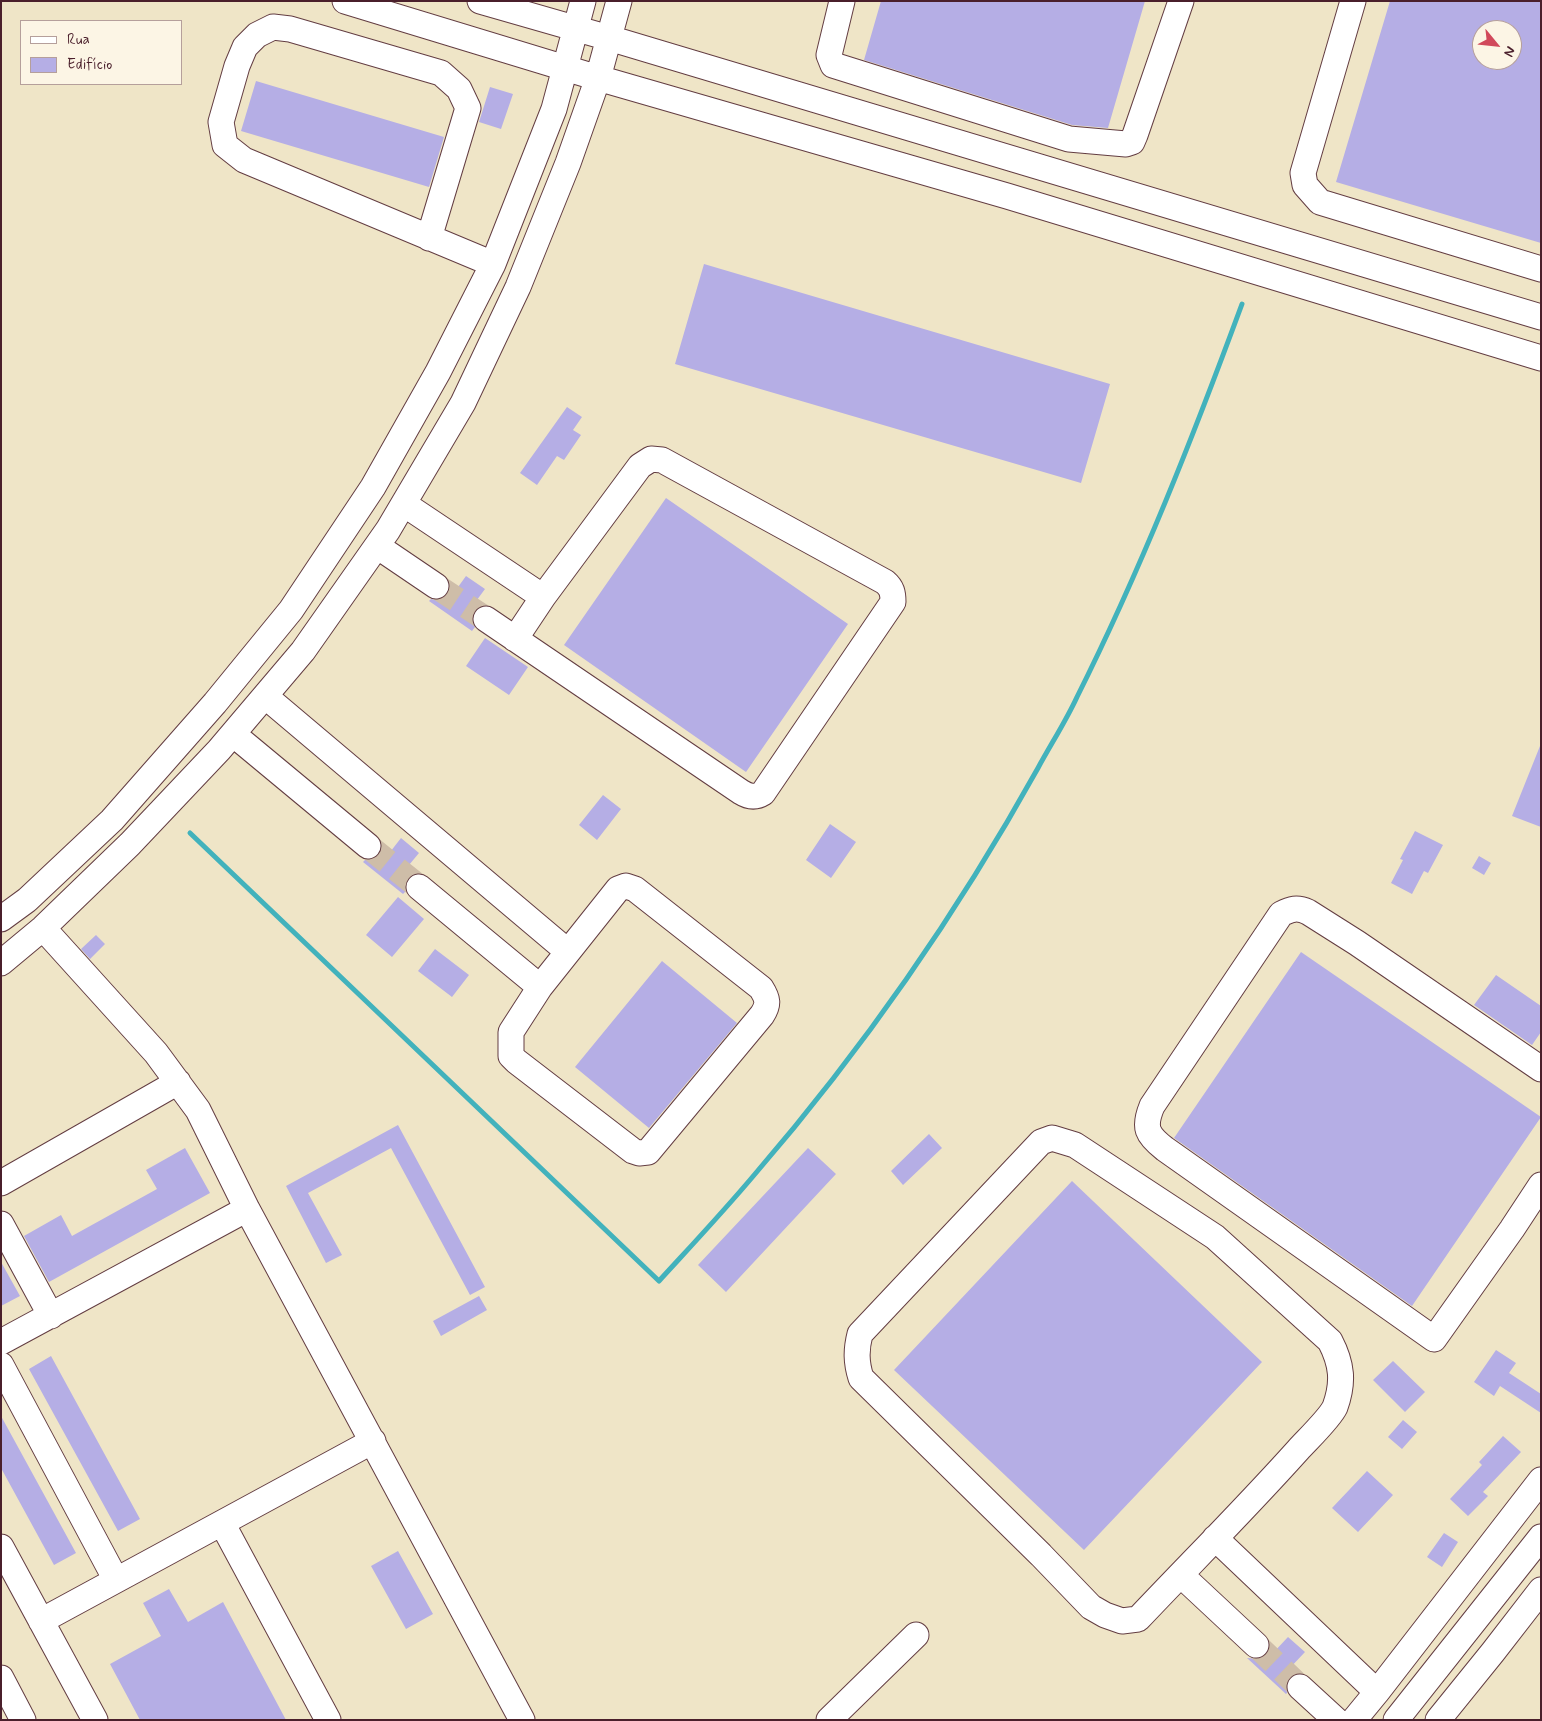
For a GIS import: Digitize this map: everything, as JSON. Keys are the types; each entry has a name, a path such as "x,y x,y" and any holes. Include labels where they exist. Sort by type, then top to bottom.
{"street":[{"path":"346,1 598,78 1007,196 1541,358"},
{"path":"480,1 576,30 610,38 1541,317"},
{"path":"1,919 27,900 112,820 215,703 291,610 372,487 438,372 493,264 554,109 583,1"},
{"path":"1,962 43,928 130,844 233,734 303,651 377,546 463,403 518,287 568,163 598,78 619,1"},
{"path":"842,1 829,55 833,65 1069,139 1126,144 1132,142 1136,135 1181,1"},
{"path":"1352,1 1303,173 1305,185 1320,202 1541,269"},
{"path":"429,238 468,108 459,89 441,73 290,29 273,27 257,35 245,47 236,66 221,122 225,145 244,160 429,238 493,264"},
{"path":"486,619 515,639 741,792 748,796 757,797 764,794 893,602 893,593 891,587 885,582 662,460 651,459 640,466 543,597 515,639"},
{"path":"404,504 543,597"},
{"path":"377,546 436,586"},
{"path":"265,696 567,951"},
{"path":"233,734 368,846"},
{"path":"626,886 635,889 761,988 767,997 767,1006 762,1015 648,1152 639,1153 633,1151 512,1056 511,1032 540,987 567,951 618,889 626,886"},
{"path":"419,887 540,987"},
{"path":"1541,1069 1357,943 1308,912 1300,909 1291,909 1281,914 1152,1106 1147,1118 1147,1130 1154,1141 1165,1150 1434,1339 1541,1185"},
{"path":"43,928 156,1054 198,1110 247,1209 522,1720"},
{"path":"1,1183 178,1082"},
{"path":"1052,1138 1075,1146 1215,1237 1330,1341 1338,1358 1341,1374 1340,1393 1334,1410 1271,1480 1215,1538 1138,1619 1122,1621 1104,1615 1091,1607 861,1378 856,1364 860,1334 1041,1142 1052,1138"},
{"path":"1,1342 247,1209"},
{"path":"1,1224 50,1316"},
{"path":"1,1365 116,1580"},
{"path":"41,1621 373,1441"},
{"path":"1354,1720 1541,1480"},
{"path":"222,1523 328,1720"},
{"path":"1396,1720 1541,1537"},
{"path":"1215,1538 1377,1692"},
{"path":"1,1547 95,1720"},
{"path":"1180,1575 1256,1646"},
{"path":"1438,1720 1494,1652 1541,1590"},
{"path":"829,1720 916,1635"},
{"path":"1,1678 16,1715"},
{"path":"1300,1687 1336,1720"}],"building":[{"path":"881,1 1145,1 1108,128 1072,125 864,60"},
{"path":"1390,1 1541,1 1541,243 1336,182"},
{"path":"256,81 444,137 429,187 241,131"},
{"path":"490,87 513,94 501,129 479,122"},
{"path":"704,264 1110,384 1081,483 675,364"},
{"path":"567,407 582,417 573,430 581,435 564,460 557,456 537,485 520,473"},
{"path":"666,498 848,624 746,772 564,645"},
{"path":"466,576 485,589 471,608 475,610 472,618 475,627 472,631 429,601 431,599 443,599 449,592 453,594"},
{"path":"485,638 528,667 509,695 466,666"},
{"path":"1541,746 1541,827 1512,816"},
{"path":"603,795 621,809 597,840 579,825"},
{"path":"830,824 856,842 831,878 806,860"},
{"path":"1415,831 1443,845 1428,873 1424,871 1412,894 1391,883 1403,860 1400,859"},
{"path":"401,838 419,853 404,871 411,876 405,884 405,892 403,894 363,862 373,859 381,852 387,856"},
{"path":"1479,856 1491,863 1484,875 1472,868"},
{"path":"398,897 424,919 392,957 366,935"},
{"path":"96,935 105,944 90,959 81,949"},
{"path":"435,949 469,975 452,997 418,971"},
{"path":"1301,952 1541,1117 1412,1306 1174,1138"},
{"path":"662,961 737,1023 649,1128 575,1067"},
{"path":"1496,975 1541,1006 1541,1032 1532,1045 1474,1005"},
{"path":"398,1125 485,1287 470,1295 391,1148 308,1193 342,1255 326,1263 286,1186"},
{"path":"929,1134 942,1148 903,1185 891,1171"},
{"path":"185,1148 210,1193 49,1282 24,1236 61,1215 72,1236 157,1189 146,1170"},
{"path":"808,1148 836,1174 726,1292 698,1265"},
{"path":"1072,1181 1262,1362 1084,1550 894,1370"},
{"path":"1,1262 20,1296 1,1306"},
{"path":"479,1296 487,1310 441,1336 433,1321"},
{"path":"1496,1350 1516,1363 1509,1373 1541,1394 1541,1413 1500,1386 1494,1396 1474,1382"},
{"path":"51,1356 140,1519 118,1531 29,1369"},
{"path":"1393,1361 1425,1392 1405,1412 1373,1380"},
{"path":"1,1416 76,1553 54,1565 1,1468"},
{"path":"1403,1420 1417,1432 1402,1449 1388,1437"},
{"path":"1503,1436 1521,1452 1483,1492 1488,1496 1468,1516 1450,1499 1482,1465 1479,1462"},
{"path":"1367,1471 1393,1495 1358,1532 1332,1508"},
{"path":"1444,1533 1458,1542 1442,1567 1427,1557"},
{"path":"398,1551 433,1614 406,1629 371,1566"},
{"path":"169,1589 188,1622 223,1602 286,1720 140,1720 110,1664 161,1636 143,1603"},
{"path":"1288,1637 1305,1652 1288,1670 1293,1675 1286,1683 1286,1694 1247,1658 1261,1659 1269,1650 1273,1653"}],"waterway":[{"path":"190,833 659,1281 743,1188 834,1078 871,1029 942,927 1007,822 1068,715 1123,600 1205,404 1242,304"}],"tunnel":[{"path":"436,586 486,619"},
{"path":"368,846 419,887"},
{"path":"1256,1645 1300,1687"}]}
